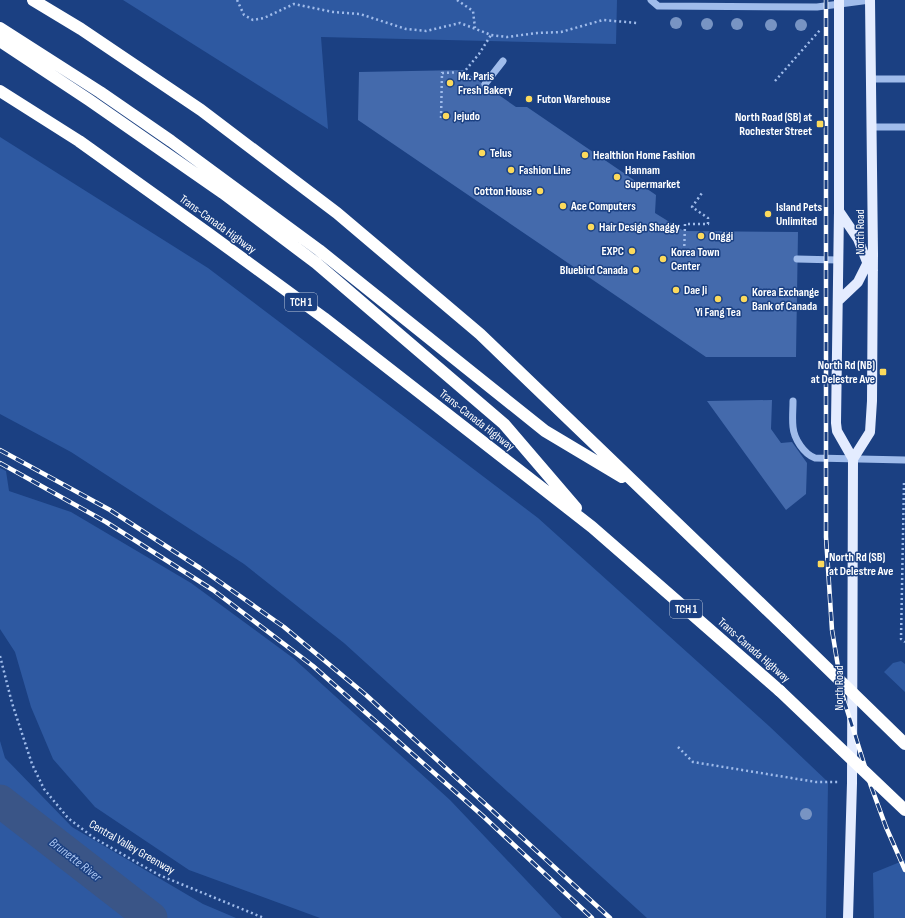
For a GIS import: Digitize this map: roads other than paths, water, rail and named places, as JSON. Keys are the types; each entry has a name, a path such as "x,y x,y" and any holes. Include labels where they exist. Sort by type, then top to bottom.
{"highway":[{"path":"33,0 201,110 337,213 480,334 641,487 905,744"},
{"path":"0,28 100,92 171,141 306,240 545,432 641,487"},
{"path":"0,41 90,100 223,193 316,263 504,424 592,527"},
{"name":"Trans-Canada Highway","path":"0,91 79,141 324,318 592,527 780,691 905,810"}],"main road":[{"name":"North Road","path":"853,459 870,432 872,401 870,266 873,253 870,0"},
{"name":"North Road","path":"839,2 839,211 836,423 837,431 853,459 852,783 848,918"},
{"path":"838,301 858,282 870,266 858,239 839,211"}],"street":[{"path":"651,0 658,6 707,3 817,7 839,2 870,0"},
{"path":"485,84 502,61"},
{"path":"871,79 905,79"},
{"path":"872,127 905,127"},
{"path":"798,259 838,260"},
{"path":"793,401 794,434 809,456 815,458 905,460"}],"waterway":[{"name":"Brunette River","path":"0,801 151,918"}],"railway":[{"path":"826,0 826,537 832,630 843,697 871,786 886,827 905,870"},
{"path":"0,450 110,510 200,568 284,627 366,695 610,918"},
{"path":"0,463 106,522 213,590 313,666 484,817 592,918"}],"place":[{"name":"Mr. Paris Fresh Bakery","path":"450,83"},
{"name":"Futon Warehouse","path":"529,99"},
{"name":"Jejudo","path":"446,116"},
{"name":"North Road (SB) at Rochester Street","path":"820,124"},
{"name":"Telus","path":"482,153"},
{"name":"Healthlon Home Fashion","path":"585,155"},
{"name":"Fashion Line","path":"511,170"},
{"name":"Hannam Supermarket","path":"617,177"},
{"name":"Cotton House","path":"540,191"},
{"name":"Ace Computers","path":"563,206"},
{"name":"Island Pets Unlimited","path":"768,214"},
{"name":"Hair Design Shaggy","path":"591,227"},
{"name":"Onggi","path":"701,236"},
{"name":"EXPC","path":"632,251"},
{"name":"Korea Town Center","path":"663,259"},
{"name":"Bluebird Canada","path":"636,270"},
{"name":"Dae Ji","path":"676,290"},
{"name":"Yi Fang Tea","path":"718,299"},
{"name":"Korea Exchange Bank of Canada","path":"744,299"},
{"name":"North Rd (NB) at Delestre Ave","path":"883,372"},
{"name":"North Rd (SB) at Delestre Ave","path":"821,564"}]}
